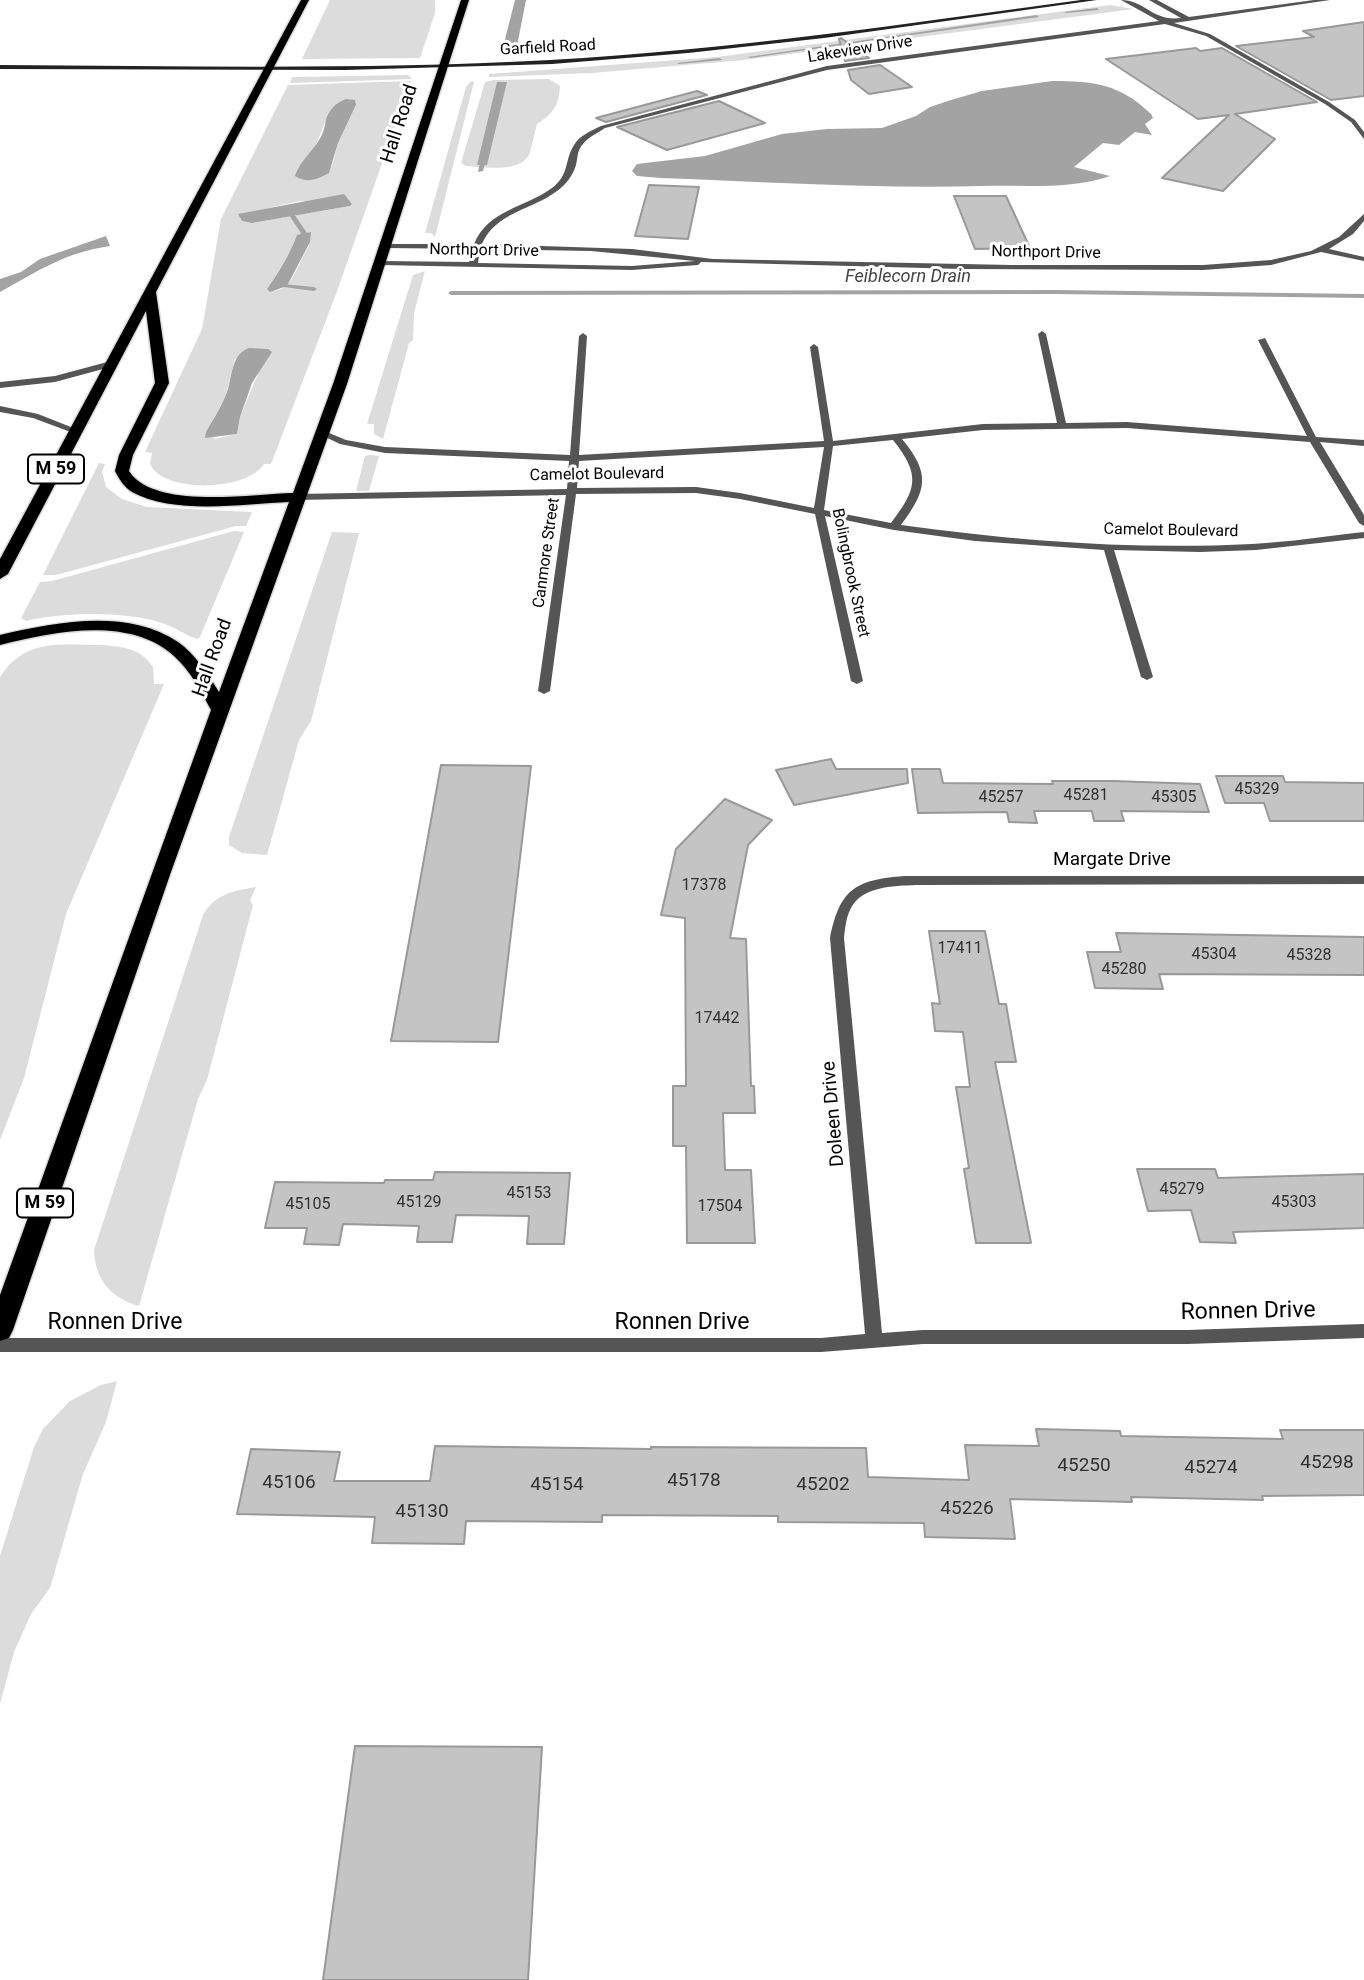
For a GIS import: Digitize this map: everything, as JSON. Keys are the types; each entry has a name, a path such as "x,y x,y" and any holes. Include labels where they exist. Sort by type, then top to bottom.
{"highway":[{"name":"M 59","path":"0,574 306,0"},
{"name":"Hall Road","path":"0,1330 220,710 322,433 387,246 465,0"},
{"path":"150,293 162,383 121,471 129,482 141,491 183,499 297,497"},
{"path":"0,640 67,628 124,629 152,636 170,644 195,667 220,710"}],"street":[{"name":"Garfield Road","path":"0,67 444,66 602,59 744,47 1094,0"},
{"path":"1124,0 1166,22 1208,36 1342,112 1360,129 1364,137"},
{"path":"1152,0 1201,27 1208,36"},
{"name":"Lakeview Drive","path":"473,265 477,246 490,225 556,188 570,171 575,147 581,139 603,127 827,68 1327,0"},
{"name":"Northport Drive","path":"380,263 632,268 713,261 1055,268 1219,267 1276,262 1321,250 1343,239 1364,216"},
{"name":"Northport Drive","path":"387,246 621,251 676,254 713,261"},
{"path":"1321,250 1364,259"},
{"path":"1042,334 1062,426"},
{"name":"Canmore Street","path":"544,691 572,489 583,336"},
{"path":"1262,340 1314,441 1364,523"},
{"name":"Bolingbrook Street","path":"814,347 829,444 819,511 857,681"},
{"path":"0,384 55,379 111,364"},
{"path":"0,409 35,416 76,431"},
{"name":"Camelot Boulevard","path":"322,433 343,442 385,450 575,458 829,444 983,426 1128,425 1364,443"},
{"path":"894,527 915,500 921,484 918,468 911,454 895,437"},
{"name":"Camelot Boulevard","path":"297,497 431,496 572,489 696,490 894,527 975,538 1108,547 1256,547 1364,535"},
{"path":"1108,547 1147,677"},
{"name":"Margate Drive","path":"861,890 891,881 927,880 1364,880"},
{"name":"Doleen Drive","path":"861,890 844,910 837,938 874,1341"},
{"name":"Ronnen Drive","path":"0,1345 821,1345 923,1337 1214,1336 1364,1331"}],"shaded area":[{"path":"330,0 435,0 435,13 420,58 302,59"},
{"path":"515,0 526,0 518,41 521,49 497,49 503,47"},
{"path":"1110,5 1134,9 744,60 592,73 489,77 489,74 717,57"},
{"path":"408,75 412,79 290,83 292,77"},
{"path":"549,79 560,86 557,104 547,117 537,124 526,159 519,164 502,168 466,166 461,163 485,82"},
{"path":"411,81 336,294 271,464 264,464 255,473 241,480 224,484 188,484 171,480 158,474 150,464 152,453 145,452 202,329 221,219 288,85","holes":["355,100 356,105 338,143 332,166 304,160 314,147 326,119 341,104","299,201 350,206 252,223 242,221 239,215","297,235 309,246 293,276 283,288 267,289","235,359 258,374 240,417 237,434 215,439 206,432 225,398"]},
{"path":"471,81 474,82 435,237 431,233 425,233 466,87"},
{"path":"1052,81 1081,82 1117,90 1151,114 1153,118 1145,124 1152,135 1135,132 1119,145 1103,143 1074,167 1110,176 1063,185 822,185 661,178 637,176 632,171 637,164 705,156 782,134 827,129 882,128 916,116 930,107 982,91"},
{"path":"497,82 507,82 487,165 477,165"},
{"path":"346,99 355,100 356,105 338,143 329,173 308,180 295,176 322,135 327,117 336,104"},
{"path":"344,194 352,204 350,206 252,223 242,221 238,214"},
{"path":"311,232 310,242 287,286 270,292 267,289 284,263 297,235"},
{"path":"106,236 110,246 66,258 0,292 0,279 21,272 40,259"},
{"path":"425,271 414,313 413,340 409,343 383,439 374,434 374,424 367,424 413,275"},
{"path":"249,348 268,349 272,352 252,383 237,434 205,438 228,391 235,362 243,351"},
{"path":"365,456 379,456 369,491 356,491"},
{"path":"99,463 105,464 102,472 106,487 122,499 147,507 252,512 246,526 236,526 56,575 43,575"},
{"path":"234,531 244,532 197,639 162,623 130,616 76,615 26,621 21,618 40,582"},
{"path":"332,532 359,533 311,721 299,740 267,855 242,853 229,845 229,837"},
{"path":"44,646 123,647 143,656 153,667 154,684 164,684 66,914 24,1078 0,1140 0,677 10,664 21,656"},
{"path":"256,887 250,900 253,905 207,1080 198,1099 139,1306 120,1298 106,1286 95,1261 94,1250 203,915 219,898"},
{"path":"117,1381 106,1422 83,1474 50,1588 31,1614 14,1652 0,1704 0,1556 34,1447 43,1429 70,1401 101,1385"}],"building":[{"path":"1364,22 1364,96 1331,100 1236,46 1314,37 1303,31"},
{"path":"839,39 869,58 845,61"},
{"path":"1196,48 1200,51 1222,48 1317,102 1235,114 1275,139 1223,191 1162,178 1229,115 1198,119 1106,59"},
{"path":"880,65 912,87 869,94 851,80 848,70"},
{"path":"697,91 707,95 606,122 596,118"},
{"path":"719,101 765,123 667,150 617,127"},
{"path":"649,185 699,187 688,239 635,236"},
{"path":"954,196 1006,196 1030,248 975,249"},
{"path":"831,759 836,769 907,769 908,783 794,805 776,770"},
{"path":"441,765 531,766 498,1042 391,1041"},
{"path":"912,769 940,769 943,783 1053,784 1052,781 1113,781 1200,784 1209,812 1121,811 1124,821 1094,821 1092,811 1034,811 1037,823 1009,822 1007,812 918,813"},
{"path":"1216,776 1283,776 1285,782 1364,783 1364,821 1270,821 1264,803 1225,803"},
{"path":"725,799 772,820 748,845 730,938 746,939 751,1086 754,1086 755,1113 723,1113 725,1170 751,1170 755,1243 687,1243 686,1146 673,1146 673,1086 686,1086 685,918 661,915 676,849"},
{"path":"929,931 985,931 999,1004 1006,1004 1016,1062 995,1062 1031,1243 976,1243 964,1169 969,1168 956,1087 970,1087 963,1032 935,1031 932,1003 940,1004"},
{"path":"1116,933 1364,937 1364,975 1159,974 1163,989 1095,988 1087,952 1121,952"},
{"path":"1137,1169 1215,1169 1218,1178 1364,1174 1364,1228 1233,1232 1236,1243 1200,1242 1191,1210 1148,1211"},
{"path":"435,1172 570,1173 564,1244 527,1244 529,1216 456,1215 452,1242 417,1242 419,1226 343,1224 339,1245 304,1244 307,1228 265,1228 275,1182 384,1183 385,1180 433,1180"},
{"path":"1036,1429 1120,1431 1121,1436 1283,1439 1280,1430 1364,1430 1364,1495 1262,1496 1263,1500 1131,1497 1132,1502 1010,1499 1015,1539 925,1537 924,1523 778,1522 778,1516 602,1515 602,1522 466,1521 464,1544 372,1543 375,1517 237,1514 251,1449 340,1452 334,1481 430,1481 435,1446 866,1448 868,1477 969,1480 965,1445 1039,1446"},
{"path":"355,1746 542,1747 528,1980 323,1980"}],"waterway":[{"path":"1066,12 1097,9"},
{"path":"750,57 1037,16"},
{"path":"679,63 720,59"},
{"path":"480,171 485,153"},
{"name":"Feiblecorn Drain","path":"290,212 304,233 298,245"},
{"name":"Feiblecorn Drain","path":"280,281 278,285 314,289"},
{"name":"Feiblecorn Drain","path":"451,293 1055,292 1364,296"}]}
